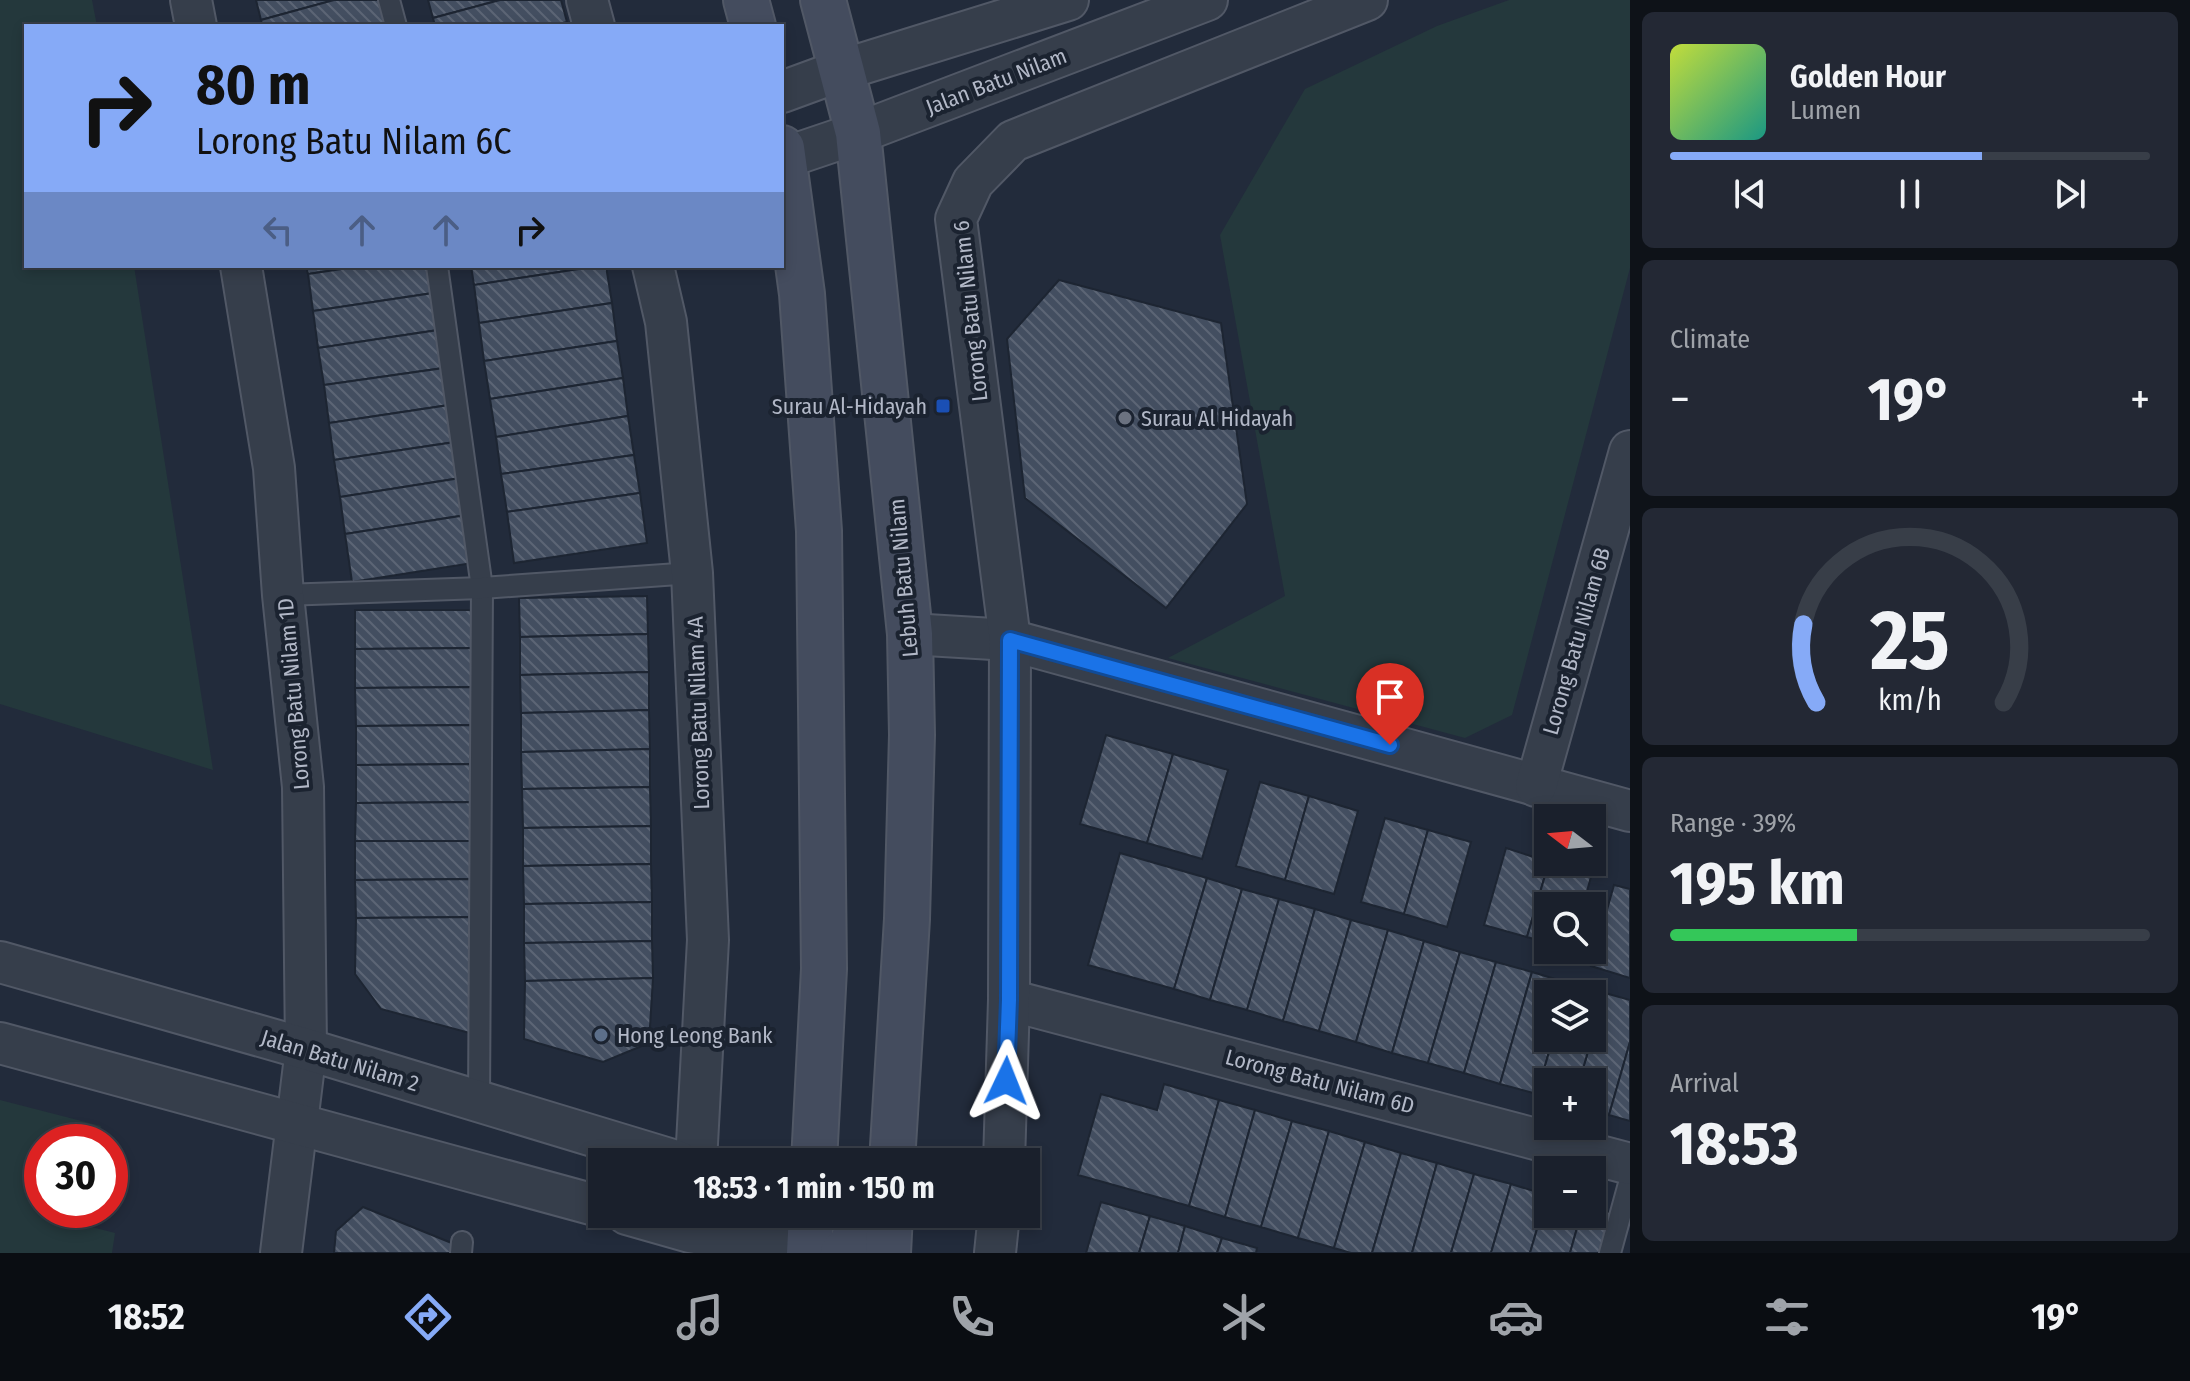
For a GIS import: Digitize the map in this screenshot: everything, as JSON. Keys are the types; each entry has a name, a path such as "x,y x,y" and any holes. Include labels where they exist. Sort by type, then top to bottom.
{"main road":[{"path":"746,0 752,24"},
{"name":"Lebuh Batu Nilam","path":"823,0 858,133 910,634 912,735 907,919 892,1148"},
{"path":"784,160 802,294 819,531 824,969 815,1148"},
{"path":"809,1253 810,1228"},
{"path":"843,1253 850,1247 859,1228"},
{"path":"888,1253 889,1228"}],"street":[{"path":"191,0 196,24"},
{"path":"587,0 593,24"},
{"name":"Jalan Batu Nilam","path":"784,153 858,133 1207,0"},
{"name":"Lorong Batu Nilam 6","path":"1004,1148 1009,1000 1010,640 956,219 973,182 1013,141 1367,0"},
{"path":"784,91 1045,4"},
{"name":"Lorong Batu Nilam 1D","path":"241,268 274,468 283,595 303,787 306,1049 281,1253"},
{"name":"Lorong Batu Nilam 4A","path":"653,268 666,322 692,573 708,940 697,1148"},
{"name":"Lorong Batu Nilam 6B","path":"1536,786 1630,451"},
{"path":"910,634 1010,640 1630,811"},
{"name":"Jalan Batu Nilam 2","path":"0,962 306,1049 632,1148"},
{"name":"Lorong Batu Nilam 6D","path":"1009,1000 1630,1164"},
{"path":"0,1043 588,1203"},
{"path":"658,1228 689,1242 809,1253"},
{"path":"995,1253 998,1228"}],"lane":[{"path":"389,0 395,24"},
{"path":"437,268 482,588 479,1102"},
{"path":"283,595 482,588 692,573"},
{"path":"1610,1253 1630,1180"}],"green space":[{"path":"0,0 92,0 97,24 24,24 24,268 134,268 213,770 0,704"},
{"path":"1509,0 1630,0 1630,268 1512,715 1465,738 1168,658 1285,596 1220,235 1305,89 1437,26"},
{"path":"0,1100 93,1124 24,1124 24,1228 96,1228 115,1233 112,1253 0,1253"}],"building":[{"path":"256,0 334,0 261,20"},
{"path":"334,0 385,0 386,24 262,24 261,20"},
{"path":"428,0 500,0 433,18"},
{"path":"500,0 561,0 567,22 434,24 433,18"},
{"path":"306,268 348,268 308,274"},
{"path":"348,268 436,268 440,292 313,311 308,274"},
{"path":"471,268 586,268 474,285"},
{"path":"586,268 606,268 612,303 479,323 474,285"},
{"name":"Surau Al Hidayah","path":"1059,280 1221,323 1247,504 1166,608 1025,498 1007,339"},
{"path":"440,292 445,329 318,348 313,311"},
{"path":"612,303 617,341 484,361 479,323"},
{"path":"445,329 451,367 324,385 318,348"},
{"path":"617,341 623,378 490,399 484,361"},
{"path":"451,367 456,404 329,423 324,385"},
{"path":"623,378 628,416 496,437 490,399"},
{"path":"456,404 462,441 334,460 329,423"},
{"path":"628,416 634,455 501,474 496,437"},
{"path":"462,441 467,477 340,497 334,460"},
{"path":"634,455 640,493 507,512 501,474"},
{"path":"467,477 473,514 345,534 340,497"},
{"path":"640,493 647,543 514,563 507,512"},
{"path":"473,514 479,562 352,582 345,534"},
{"path":"647,596 648,634 520,637 519,598"},
{"path":"355,610 477,610 477,648 355,649"},
{"path":"648,634 649,672 520,675 520,637"},
{"path":"477,648 477,687 355,688 355,649"},
{"path":"649,672 649,710 521,713 520,675"},
{"path":"477,687 478,725 356,726 355,688"},
{"path":"649,710 650,749 521,752 521,713"},
{"path":"478,725 478,764 356,765 356,726"},
{"path":"1106,735 1173,754 1147,843 1080,824"},
{"path":"650,749 650,787 522,789 521,752"},
{"path":"1173,754 1228,770 1202,859 1147,843"},
{"path":"478,764 478,802 356,803 356,765"},
{"path":"1260,782 1309,796 1285,880 1236,866"},
{"path":"650,787 651,826 523,828 522,789"},
{"path":"1309,796 1358,811 1334,894 1285,880"},
{"path":"478,802 478,841 355,841 356,803"},
{"path":"1385,818 1428,830 1404,914 1361,902"},
{"path":"651,826 651,864 523,866 523,828"},
{"path":"1428,830 1471,842 1447,927 1404,914"},
{"path":"355,841 478,841 478,879 355,880"},
{"path":"1506,848 1534,857 1534,876 1545,876 1540,892 1534,892 1534,913 1527,937 1484,925"},
{"path":"1120,853 1207,878 1174,989 1088,965"},
{"path":"651,864 652,902 524,904 523,866"},
{"path":"1545,876 1591,876 1587,892 1540,892"},
{"path":"1207,878 1242,889 1210,1000 1174,989"},
{"path":"478,879 478,917 356,918 355,880"},
{"path":"1614,885 1630,889 1630,978 1591,966 1606,964 1606,913"},
{"path":"1242,889 1279,899 1247,1010 1210,1000"},
{"path":"1279,899 1315,909 1283,1021 1247,1010"},
{"path":"652,902 652,941 524,943 524,904"},
{"path":"1315,909 1351,920 1319,1031 1283,1021"},
{"path":"1534,913 1534,939 1527,937"},
{"path":"478,917 477,1035 381,1009 355,974 356,918"},
{"path":"1351,920 1388,930 1356,1042 1319,1031"},
{"path":"1388,930 1424,941 1392,1053 1356,1042"},
{"path":"652,941 653,978 525,981 524,943"},
{"path":"1424,941 1460,952 1428,1063 1392,1053"},
{"path":"1460,952 1496,962 1464,1073 1428,1063"},
{"path":"1496,962 1532,972 1500,1084 1464,1073"},
{"path":"1532,972 1558,980 1534,980 1534,1052 1549,1052 1544,1068 1534,1068 1534,1093 1500,1084"},
{"path":"653,978 649,1043 603,1062 524,1039 525,981"},
{"path":"1606,993 1630,1000 1630,1042 1609,1115 1606,1114 1606,1068 1583,1068 1588,1052 1606,1052"},
{"path":"1630,1042 1630,1121 1609,1115"},
{"path":"1549,1052 1588,1052 1583,1068 1544,1068"},
{"path":"1164,1084 1219,1100 1189,1206 1078,1175 1101,1094 1157,1110"},
{"path":"1219,1100 1255,1110 1225,1217 1189,1206"},
{"path":"1255,1110 1292,1121 1261,1227 1225,1217"},
{"path":"1292,1121 1329,1131 1298,1238 1261,1227"},
{"path":"1329,1131 1365,1142 1334,1248 1298,1238"},
{"path":"1365,1142 1401,1153 1372,1253 1351,1253 1334,1248"},
{"path":"1401,1153 1437,1163 1412,1253 1372,1253"},
{"path":"1437,1163 1474,1174 1451,1253 1412,1253"},
{"path":"1474,1174 1511,1184 1491,1253 1451,1253"},
{"path":"1511,1184 1534,1191 1534,1228 1537,1228 1530,1253 1491,1253"},
{"path":"1101,1202 1150,1216 1139,1253 1086,1253"},
{"path":"363,1207 459,1246 458,1253 334,1253 336,1231"},
{"path":"1606,1211 1620,1215 1609,1253 1570,1253 1577,1228 1606,1228"},
{"path":"1150,1216 1185,1226 1178,1253 1139,1253"},
{"path":"1185,1226 1222,1238 1217,1253 1178,1253"},
{"path":"1537,1228 1577,1228 1570,1253 1530,1253"},
{"path":"1222,1238 1257,1248 1256,1253 1217,1253"}],"place":[{"name":"Surau Al-Hidayah","path":"943,406"},
{"name":"Surau Al Hidayah","path":"1125,418"},
{"name":"Hong Leong Bank","path":"601,1035"}],"route":[{"path":"1006,1081 1011,819 1010,640 1390,745"}]}
